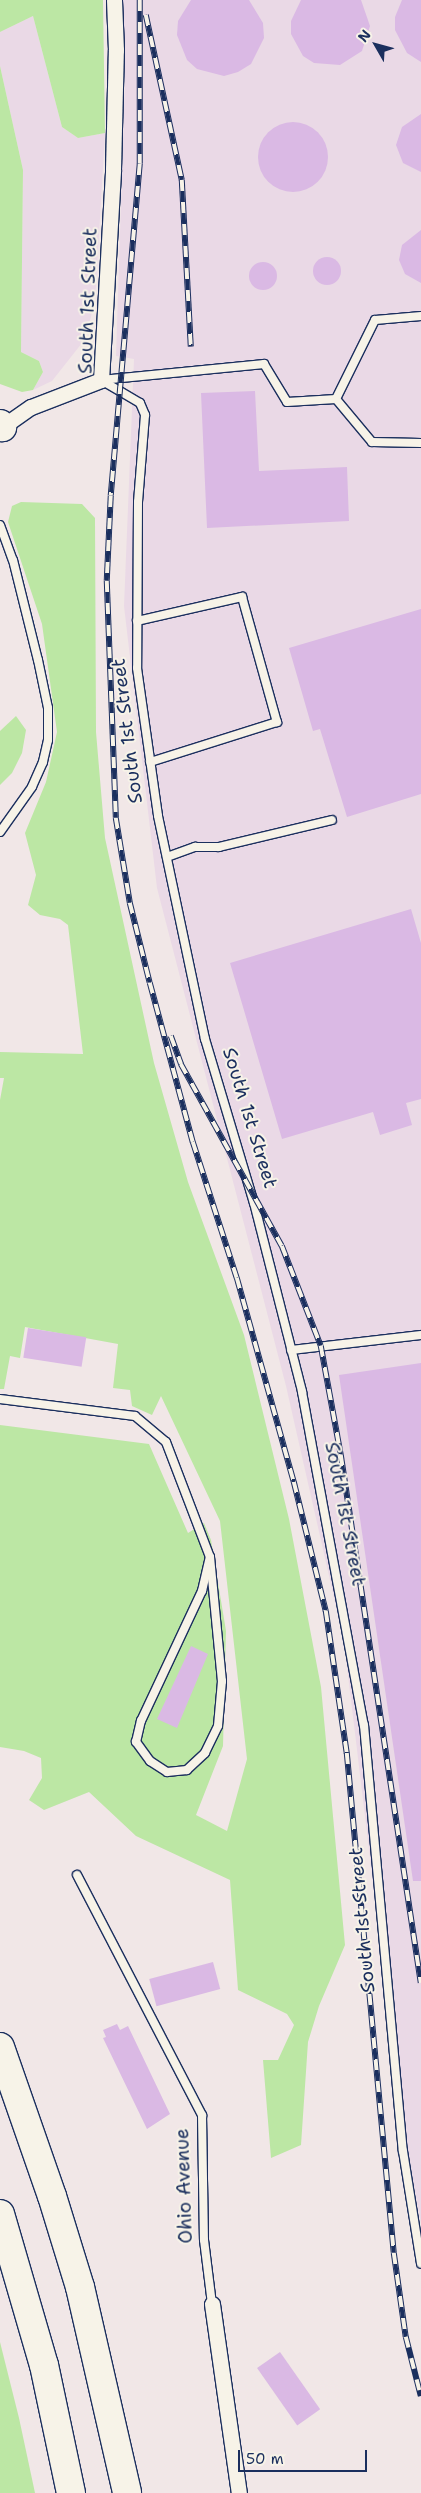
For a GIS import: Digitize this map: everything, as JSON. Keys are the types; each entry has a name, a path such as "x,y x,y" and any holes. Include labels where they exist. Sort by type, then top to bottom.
{"highway":[{"path":"0,2047 52,2196 80,2287 127,2486"},
{"path":"0,2214 42,2356 71,2493"},
{"path":"59,2493 60,2435"}],"street":[{"name":"South 1st Street","path":"101,380 113,168 116,50 114,0"},
{"path":"1,426 31,407 101,380"},
{"name":"Ohio Avenue","path":"212,2304 239,2493"}],"lane":[{"path":"336,400 376,320 421,316"},
{"path":"101,380 264,364 288,402 336,400"},
{"name":"South 1st Street","path":"101,380 140,403 145,415 138,502 137,668 150,762 167,857 205,1039 254,1203 291,1350 364,1725 403,2150 421,2264"},
{"path":"336,400 372,442 421,443"},
{"path":"0,525 13,560 48,708 48,740 43,762 32,787 0,832"},
{"path":"137,621 242,597 277,722 150,762"},
{"path":"167,857 196,847 219,847 332,820"},
{"path":"291,1350 421,1335"},
{"path":"0,1399 135,1416 152,1428 166,1442 210,1557 222,1680 218,1726 205,1753 187,1770 167,1772 150,1761 136,1742 141,1721 202,1591 210,1557"},
{"name":"Ohio Avenue","path":"77,1875 202,2115 204,2240 212,2304"}],"shaded area":[{"path":"122,0 421,0 421,2224 401,2115 344,1642 286,1386 157,888 124,606 134,359 116,356 125,80"},
{"path":"33,16 62,127 78,138 105,133 96,286 91,317 82,343 52,381 33,390 43,372 39,361 21,352 23,170 0,66 0,32"}],"green space":[{"path":"0,0 103,0 105,133 78,138 62,127 33,16 0,32"},
{"path":"0,66 23,170 21,352 39,361 43,372 33,390 22,392 0,384"},
{"path":"21,502 82,504 95,518 96,732 105,838 154,1063 188,1182 244,1335 289,1519 321,1687 345,1945 319,2006 308,2042 301,2145 271,2158 263,2060 278,2060 294,2025 287,2014 238,1990 230,1880 136,1836 89,1792 44,1810 29,1800 42,1778 41,1758 24,1751 0,1747 0,1425 149,1444 188,1533 204,1523 211,1540 226,1631 223,1746 196,1815 227,1831 247,1759 220,1521 161,1396 152,1415 132,1406 130,1390 113,1388 118,1344 25,1327 20,1358 10,1356 4,1389 0,1389 0,1100 4,1078 0,1078 0,1052 83,1054 68,925 60,919 40,915 28,905 36,875 25,833 46,782 57,732 42,624 8,522 12,506"},
{"path":"16,716 26,730 22,753 12,773 0,785 0,731"},
{"path":"0,2342 19,2418 35,2493 0,2493"}],"building":[{"path":"191,0 249,0 263,23 264,38 251,64 238,72 224,76 197,69 187,60 177,35 178,21"},
{"path":"301,0 361,0 370,26 362,51 340,65 314,63 303,56 291,34 291,21"},
{"path":"402,0 421,0 421,62 407,53 395,30 395,17"},
{"path":"421,114 421,172 403,163 396,145 402,127"},
{"path":"293,122 306,125 318,132 325,144 328,157 325,170 318,182 306,189 293,192 280,189 268,182 261,170 258,157 261,144 268,132 280,125"},
{"path":"421,230 421,283 405,274 399,260 402,245"},
{"path":"327,257 337,261 341,271 337,281 327,285 317,281 313,271 317,261"},
{"path":"263,262 273,266 277,276 273,286 263,290 253,286 249,276 253,266"},
{"path":"255,391 259,471 347,467 349,521 207,528 201,393"},
{"path":"421,609 421,794 347,817 320,729 313,731 289,648"},
{"path":"411,909 421,943 421,1099 406,1103 412,1125 380,1135 373,1112 282,1139 230,963"},
{"path":"28,1328 86,1337 82,1367 23,1358"},
{"path":"421,1363 421,1881 413,1881 339,1375"},
{"path":"191,1646 208,1654 177,1728 157,1719"},
{"path":"213,1962 220,1989 156,2006 149,1979"},
{"path":"117,2024 120,2030 128,2026 170,2114 147,2129 103,2038 106,2037 103,2030"},
{"path":"280,2352 320,2409 297,2425 257,2368"}],"railway":[{"path":"140,0 140,164 111,496 107,581 116,818 130,903 150,983 193,1142 237,1278 294,1482 326,1611 347,1753 394,2253 406,2337 421,2396"},
{"path":"146,15 182,180 191,347"},
{"path":"171,1036 181,1064 282,1246 321,1346 341,1455 421,1983"}]}
